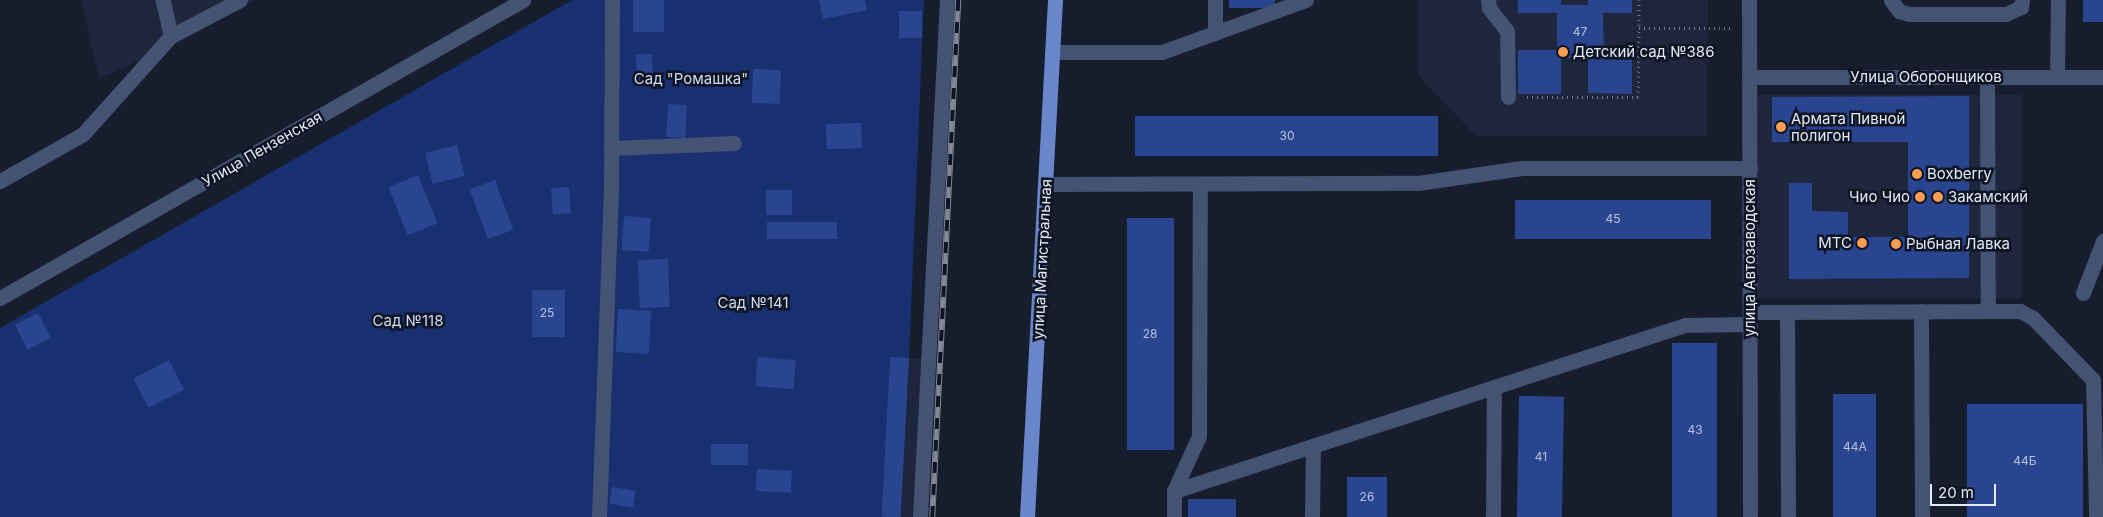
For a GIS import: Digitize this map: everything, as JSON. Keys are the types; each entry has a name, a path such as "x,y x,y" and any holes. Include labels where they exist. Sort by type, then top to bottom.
{"main road":[{"name":"улица Магистральная","path":"1027,517 1055,0"}],"street":[{"path":"163,0 171,36"},
{"path":"0,181 83,134 171,36 240,0"},
{"name":"Улица Пензенская","path":"0,298 524,0"},
{"path":"599,517 611,148 612,0"},
{"path":"920,517 947,0"},
{"path":"1215,33 1216,0"},
{"path":"1052,52 1162,52 1306,0"},
{"path":"1488,0 1489,8 1507,31 1508,97"},
{"name":"улица Автозаводская","path":"1749,0 1750,517"},
{"path":"1891,0 1899,11 1909,14 2006,14 2021,7 2022,0"},
{"path":"2057,77 2058,0"},
{"name":"Улица Оборонщиков","path":"1749,77 2103,77"},
{"path":"1987,77 1988,310"},
{"path":"611,148 734,143"},
{"path":"1046,184 1418,183 1522,168 1750,168"},
{"path":"1174,517 1174,491 1199,436 1200,184"},
{"path":"2082,293 2103,241"},
{"path":"1174,491 1685,324 1750,318 1788,312 1988,310 2020,311 2033,318 2085,369 2093,380 2096,392 2099,438 2096,517"},
{"path":"1921,311 1922,517"},
{"path":"1788,312 1788,517"},
{"path":"1493,517 1494,387"},
{"path":"1312,517 1313,446"}],"path":[{"path":"1508,97 1638,97 1639,0"},
{"path":"1639,28 1708,28"}],"shaded area":[{"path":"81,0 255,0 193,35 99,79"},
{"name":"Детский сад №386","path":"1418,0 1708,0 1707,136 1476,136 1418,75"},
{"path":"1757,95 2021,95 2021,298 1757,298"},
{"path":"890,357 928,359 920,517 882,517"}],"green space":[{"path":"572,0 924,0 909,358 890,358 883,517 0,517 0,328"}],"building":[{"path":"633,0 664,0 664,32 633,32"},
{"path":"819,0 865,0 867,10 823,19"},
{"path":"1229,0 1275,0 1275,8 1229,8"},
{"path":"1518,0 1561,0 1561,5 1588,5 1588,0 1632,0 1632,13 1603,13 1604,50 1632,50 1632,94 1588,93 1588,58 1561,58 1561,94 1518,94 1518,50 1557,50 1557,13 1518,13"},
{"path":"2083,0 2103,0 2103,22 2083,22"},
{"path":"899,11 922,11 922,38 899,38"},
{"path":"652,54 653,84 637,85 636,55"},
{"path":"753,69 781,70 780,104 752,103"},
{"name":"Закамский","path":"1969,96 1969,278 1789,279 1789,183 1812,183 1812,211 1848,212 1848,237 1908,237 1908,142 1772,142 1772,97"},
{"path":"668,104 687,105 685,138 666,137"},
{"path":"1135,116 1438,116 1438,156 1135,156"},
{"path":"861,123 862,148 827,149 826,124"},
{"path":"457,145 465,176 433,184 425,153"},
{"path":"418,175 437,223 408,235 388,187"},
{"path":"495,180 513,230 488,239 470,189"},
{"path":"569,187 571,213 553,214 551,188"},
{"path":"766,190 792,190 792,215 766,215"},
{"path":"1515,200 1711,200 1711,239 1515,239"},
{"path":"624,216 651,218 649,252 622,250"},
{"path":"1127,218 1174,218 1174,450 1127,450"},
{"path":"767,222 837,222 837,239 767,239"},
{"path":"668,259 670,307 640,308 638,260"},
{"path":"532,290 565,290 565,337 532,337"},
{"path":"618,309 651,311 649,354 616,352"},
{"path":"38,313 51,338 28,350 15,325"},
{"path":"1672,343 1717,343 1717,517 1672,517"},
{"path":"758,357 796,360 793,389 755,386"},
{"path":"890,357 909,358 901,517 882,517"},
{"path":"169,360 184,389 148,408 133,378"},
{"path":"1833,394 1876,394 1876,517 1833,517"},
{"path":"1519,396 1564,397 1562,517 1517,517"},
{"path":"1967,404 2083,404 2083,517 1967,517"},
{"path":"711,444 748,444 748,465 711,465"},
{"path":"757,469 792,471 791,493 756,491"},
{"path":"1347,477 1387,477 1387,517 1347,517"},
{"path":"612,487 636,491 633,508 609,504"},
{"path":"1188,499 1236,499 1236,517 1188,517"}],"railway":[{"path":"932,517 958,0"}],"place":[{"name":"Детский сад №386","path":"1563,52"},
{"name":"Армата Пивной полигон","path":"1781,127"},
{"name":"Boxberry","path":"1917,174"},
{"name":"Чио Чио","path":"1920,197"},
{"name":"Закамский","path":"1938,197"},
{"name":"МТС","path":"1862,243"},
{"name":"Рыбная Лавка","path":"1896,244"}],"park label":[{"name":"Сад \"Ромашка\"","path":"691,79"},
{"name":"Сад №141","path":"753,303"},
{"name":"Сад №118","path":"408,321"}]}
